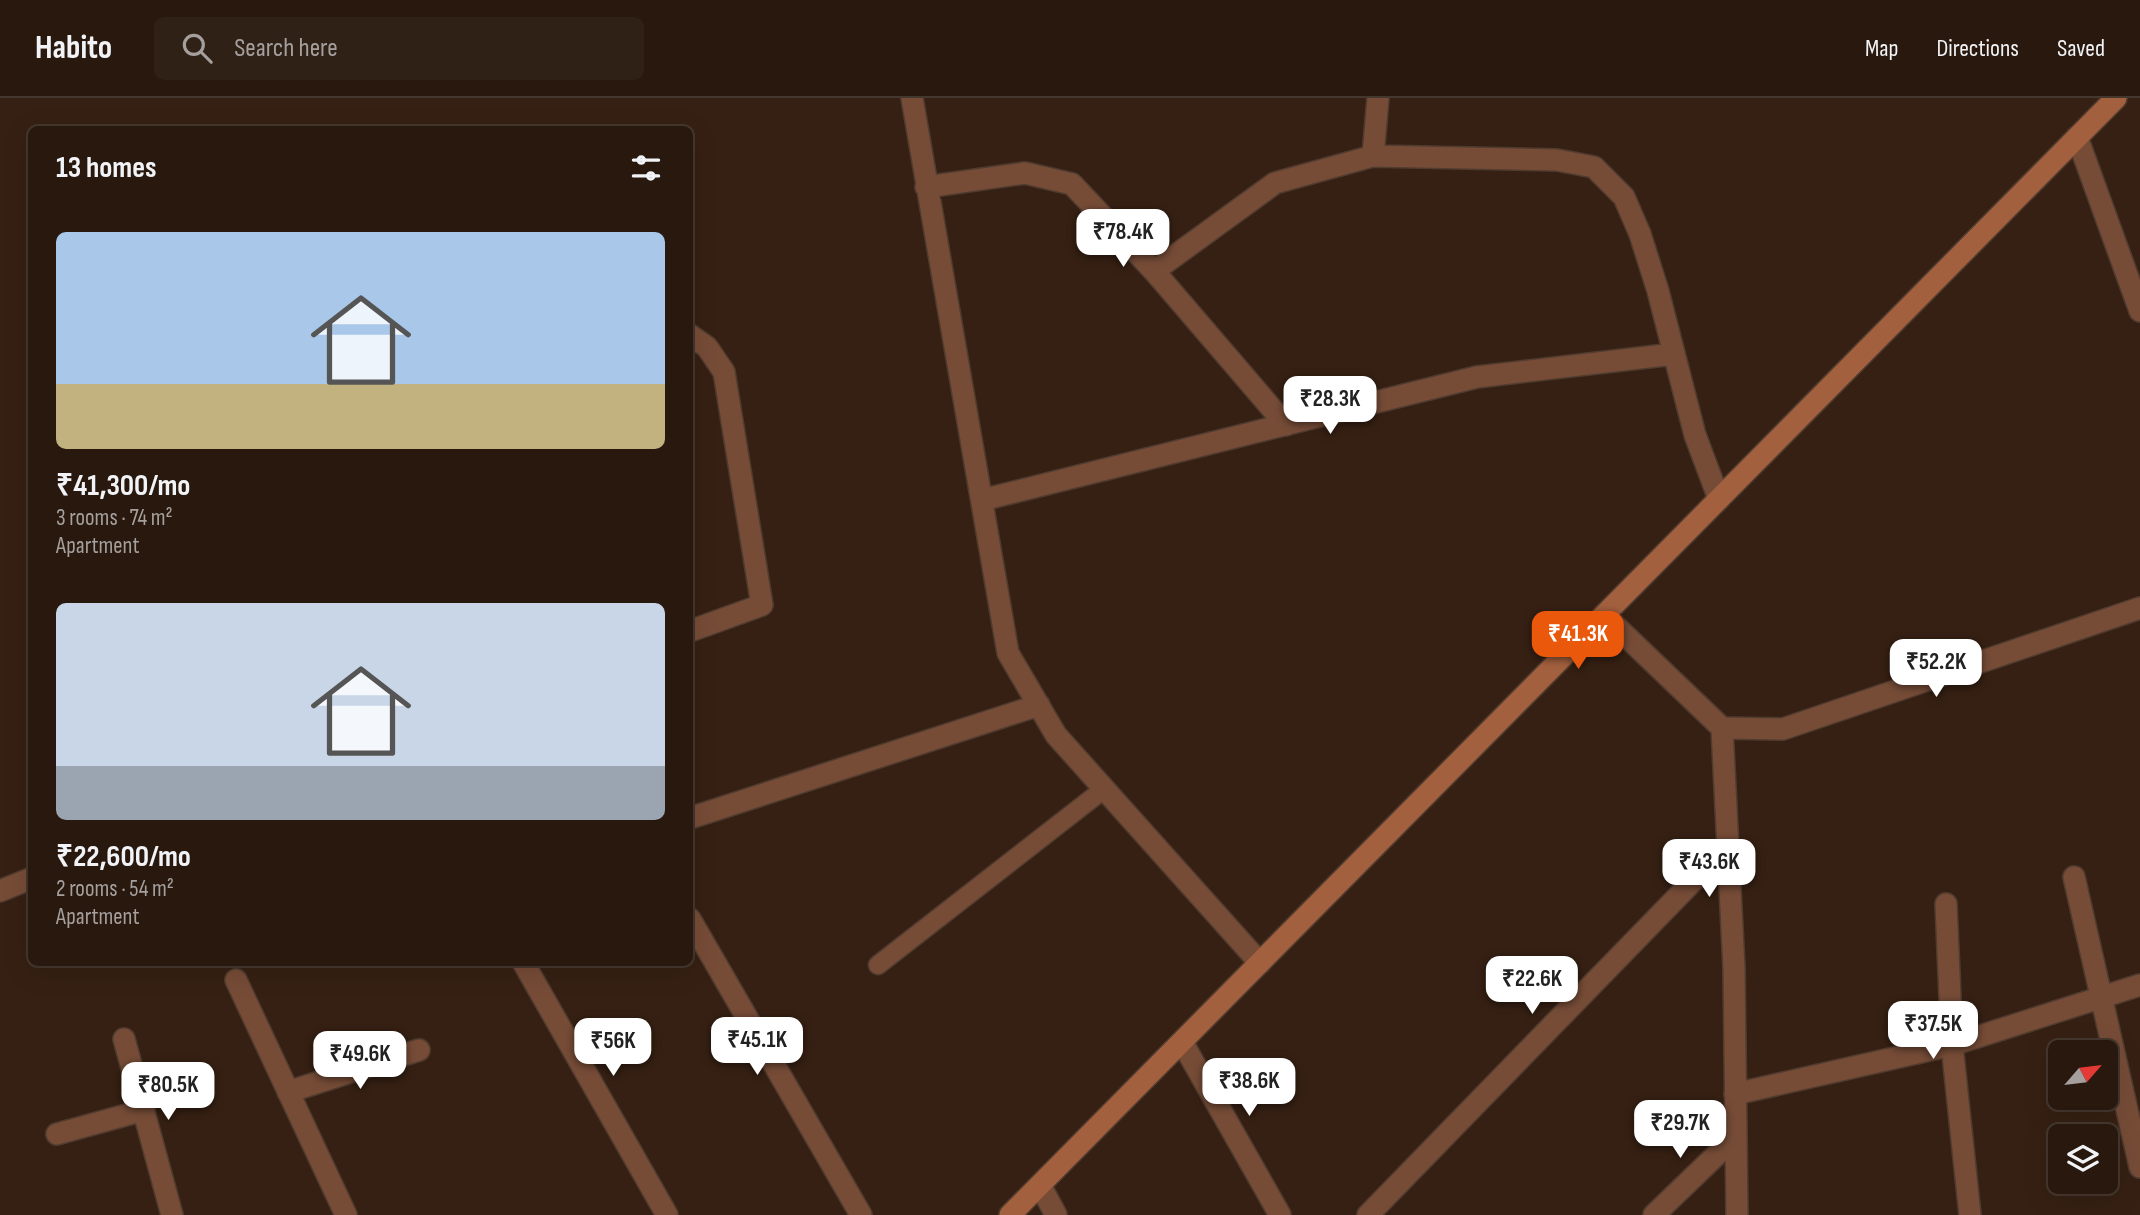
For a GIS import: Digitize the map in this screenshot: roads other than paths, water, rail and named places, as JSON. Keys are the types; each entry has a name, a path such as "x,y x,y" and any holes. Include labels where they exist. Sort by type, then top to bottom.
{"main road":[{"path":"1010,1215 2116,98"}],"street":[{"path":"912,98 1008,653 1056,735 1260,963"},
{"path":"1373,156 1378,98"},
{"path":"2077,136 2138,301"},
{"path":"1154,271 1275,183 1373,156 1557,160 1594,167 1624,197 1640,234 1695,435 1719,499"},
{"path":"926,187 1025,173 1072,184 1154,271 1286,425"},
{"path":"693,337 707,347 724,372 762,605 693,630"},
{"path":"982,500 1477,377 1674,354"},
{"path":"1604,615 1721,728 1783,729 2140,608"},
{"path":"693,817 1039,705"},
{"path":"1721,728 1734,968 1737,1215"},
{"path":"1368,1215 1727,846"},
{"path":"2074,877 2140,1167"},
{"path":"0,891 28,880"},
{"path":"1946,904 1952,1045 1970,1215"},
{"path":"693,924 861,1215"},
{"path":"525,966 667,1215"},
{"path":"236,980 346,1215"},
{"path":"1735,1094 1952,1045 2140,985"},
{"path":"124,1039 172,1215"},
{"path":"1182,1041 1280,1215"},
{"path":"289,1092 419,1050"},
{"path":"57,1134 144,1110"},
{"path":"1654,1215 1736,1136"},
{"path":"1040,1185 1056,1215"}],"lane":[{"path":"878,965 1104,789"}]}
